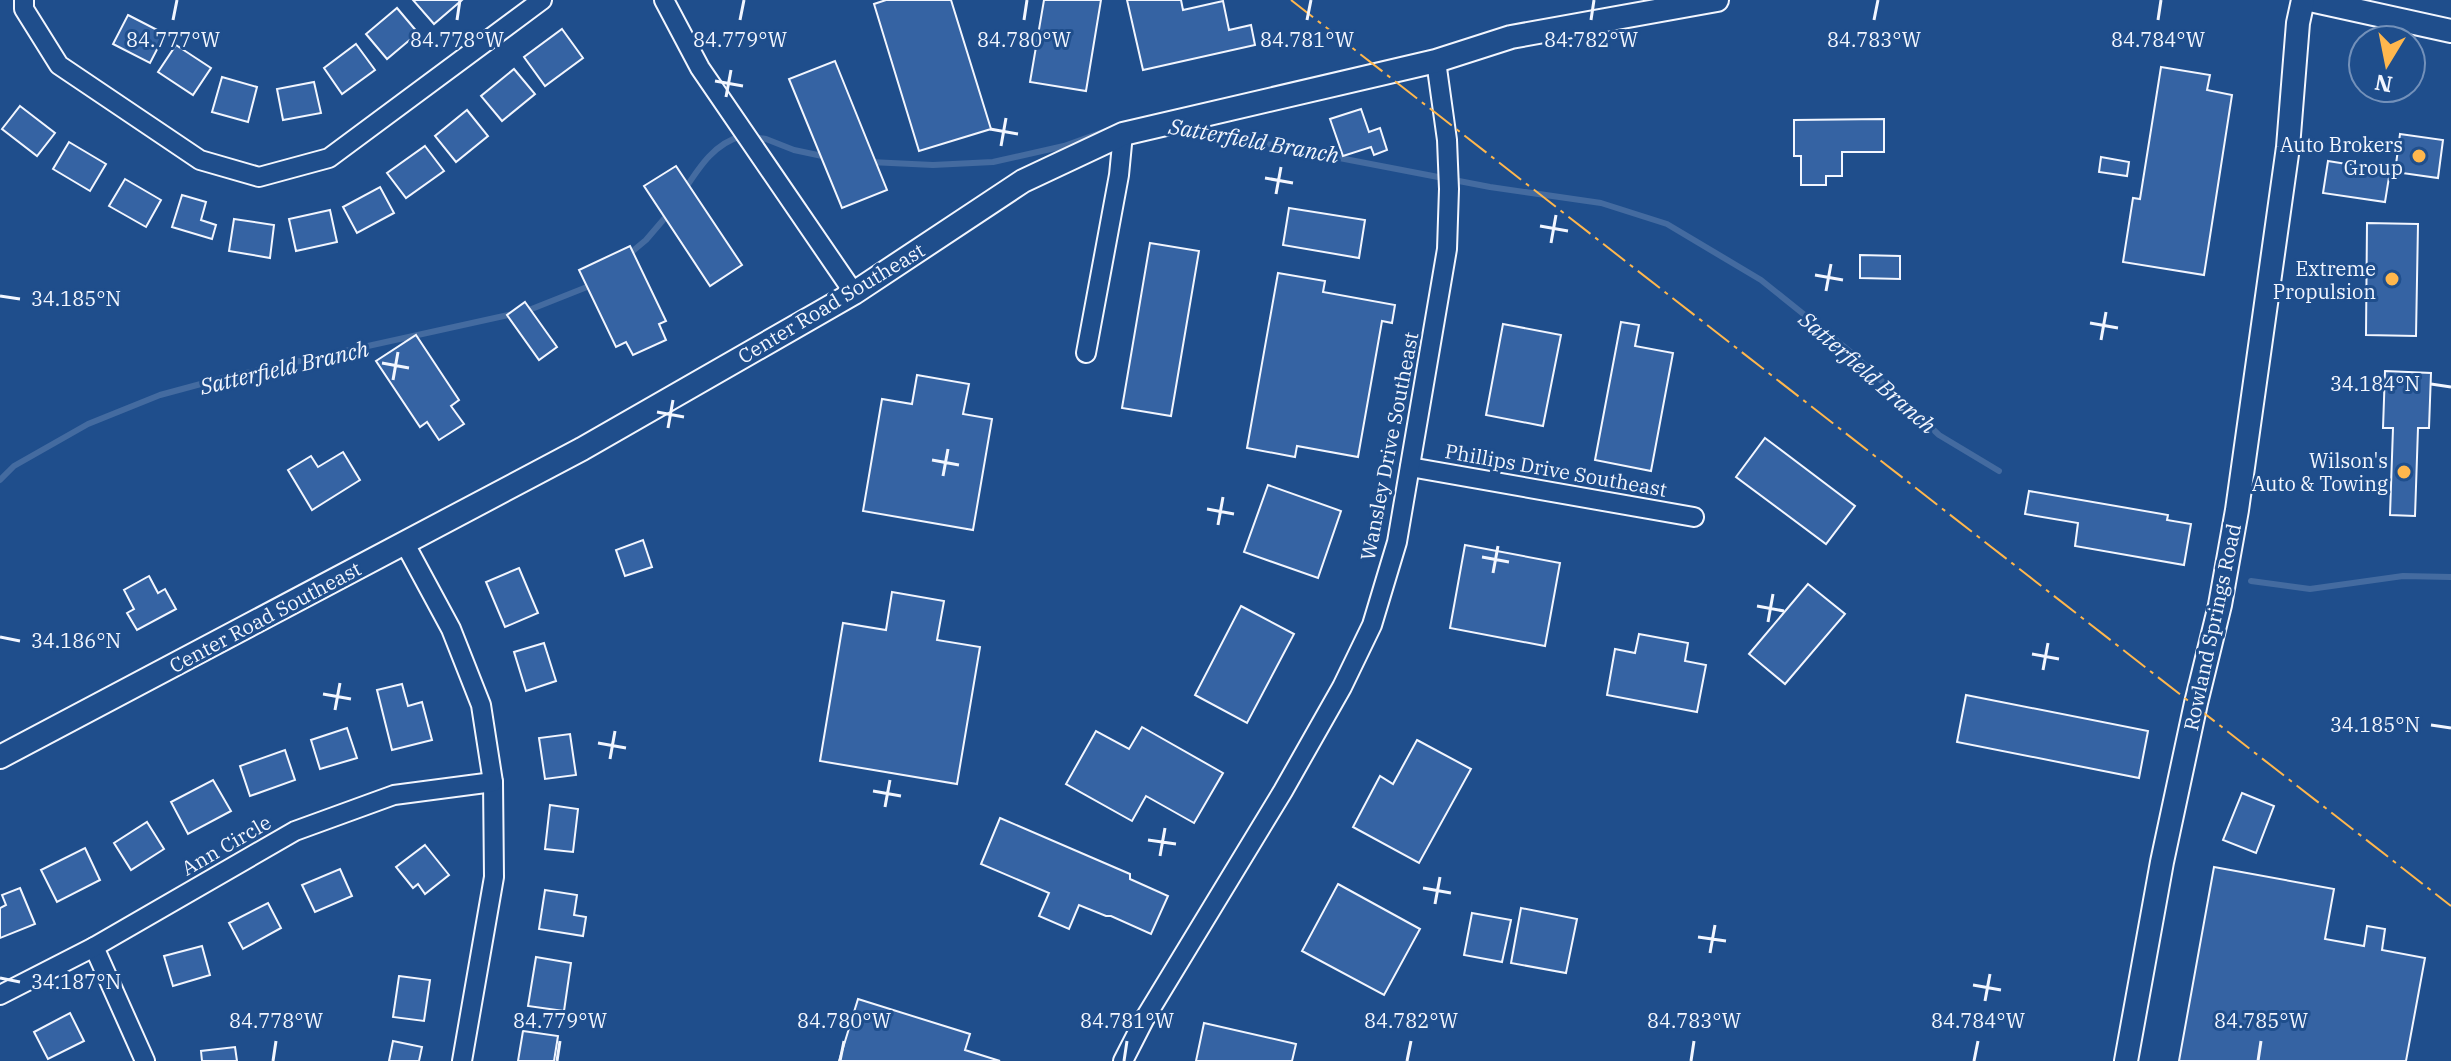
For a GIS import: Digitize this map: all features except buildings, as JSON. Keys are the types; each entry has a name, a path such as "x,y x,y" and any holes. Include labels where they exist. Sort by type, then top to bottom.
{"street":[{"path":"24,0 24,9 59,65 200,160 259,177 329,158 542,0"},
{"path":"664,0 700,68 854,293"},
{"name":"Center Road Southeast","path":"0,757 582,449 854,293 1023,181 1123,134 1436,61 1511,37 1717,0"},
{"name":"Rowland Springs Road","path":"2126,1061 2165,848 2220,605 2237,510 2288,147 2298,23 2303,0"},
{"path":"2310,0 2451,31"},
{"name":"Wansley Drive Southeast","path":"1123,1061 1145,1018 1283,791 1342,687 1372,625 1397,542 1447,249 1447,140 1436,61"},
{"path":"1086,353 1119,175 1123,134"},
{"name":"Phillips Drive Southeast","path":"1410,467 1694,517"},
{"path":"404,542 451,629 481,705 493,782 494,877 462,1061"},
{"name":"Ann Circle","path":"0,995 94,947 295,831 394,795 493,782"},
{"path":"94,947 145,1061"}],"waterway":[{"name":"Satterfield Branch","path":"870,162 933,165 993,162 1064,146 1114,128"},
{"name":"Satterfield Branch","path":"1184,128 1490,187 1601,203 1667,224 1761,280 1852,353 1939,435 1999,471"},
{"name":"Satterfield Branch","path":"685,189 716,150 742,136"},
{"name":"Satterfield Branch","path":"753,137 827,157"},
{"name":"Satterfield Branch","path":"628,255 670,212"},
{"name":"Satterfield Branch","path":"524,312 592,285"},
{"name":"Satterfield Branch","path":"0,480 14,466 88,424 160,395 223,378 513,314"},
{"name":"Satterfield Branch","path":"2251,581 2310,589 2403,576 2451,577"}],"power":[{"path":"1291,0 2451,906"}],"place":[{"name":"Auto Brokers Group","path":"2419,156"},
{"name":"Extreme Propulsion","path":"2392,279"},
{"name":"Wilson's Auto & Towing","path":"2404,472"}]}
